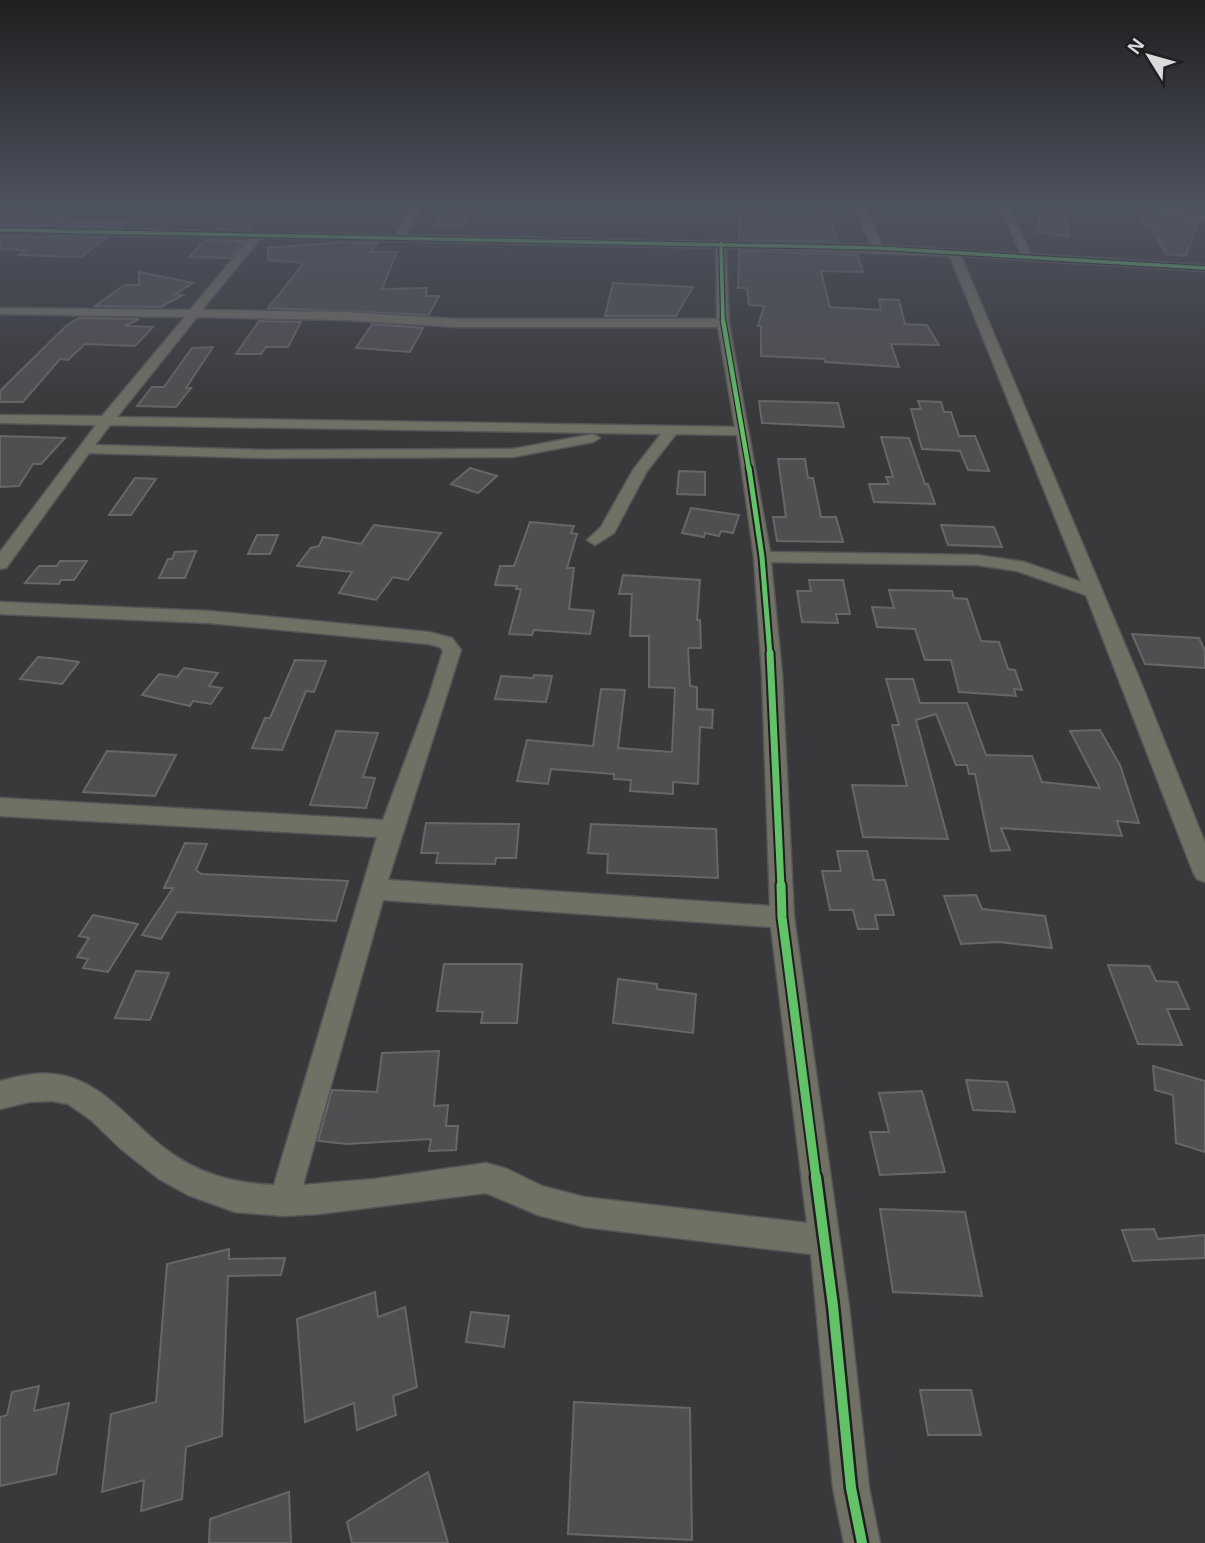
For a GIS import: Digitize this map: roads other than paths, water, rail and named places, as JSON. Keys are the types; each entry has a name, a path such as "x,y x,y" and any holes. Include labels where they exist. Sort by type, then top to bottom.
{"street":[{"path":"0,564 105,422 223,276"},
{"path":"722,276 723,323 762,557 772,674 782,917 824,1240 851,1488 862,1543"},
{"path":"964,276 1205,872"},
{"path":"0,311 345,316 456,323 723,323"},
{"path":"0,418 105,422 743,431"},
{"path":"86,449 264,454 513,453 552,448 625,431"},
{"path":"594,540 608,530 640,470 671,431"},
{"path":"762,557 799,560 910,558 986,561 1029,569 1069,586 1093,591"},
{"path":"0,608 209,617 446,642 452,650 391,829 284,1201"},
{"path":"0,807 391,829"},
{"path":"374,889 782,917"},
{"path":"0,1096 19,1090 50,1087 78,1093 104,1110 149,1155 187,1181 234,1197 284,1201 323,1199 486,1178 508,1184 538,1200 584,1212 824,1240"}]}
